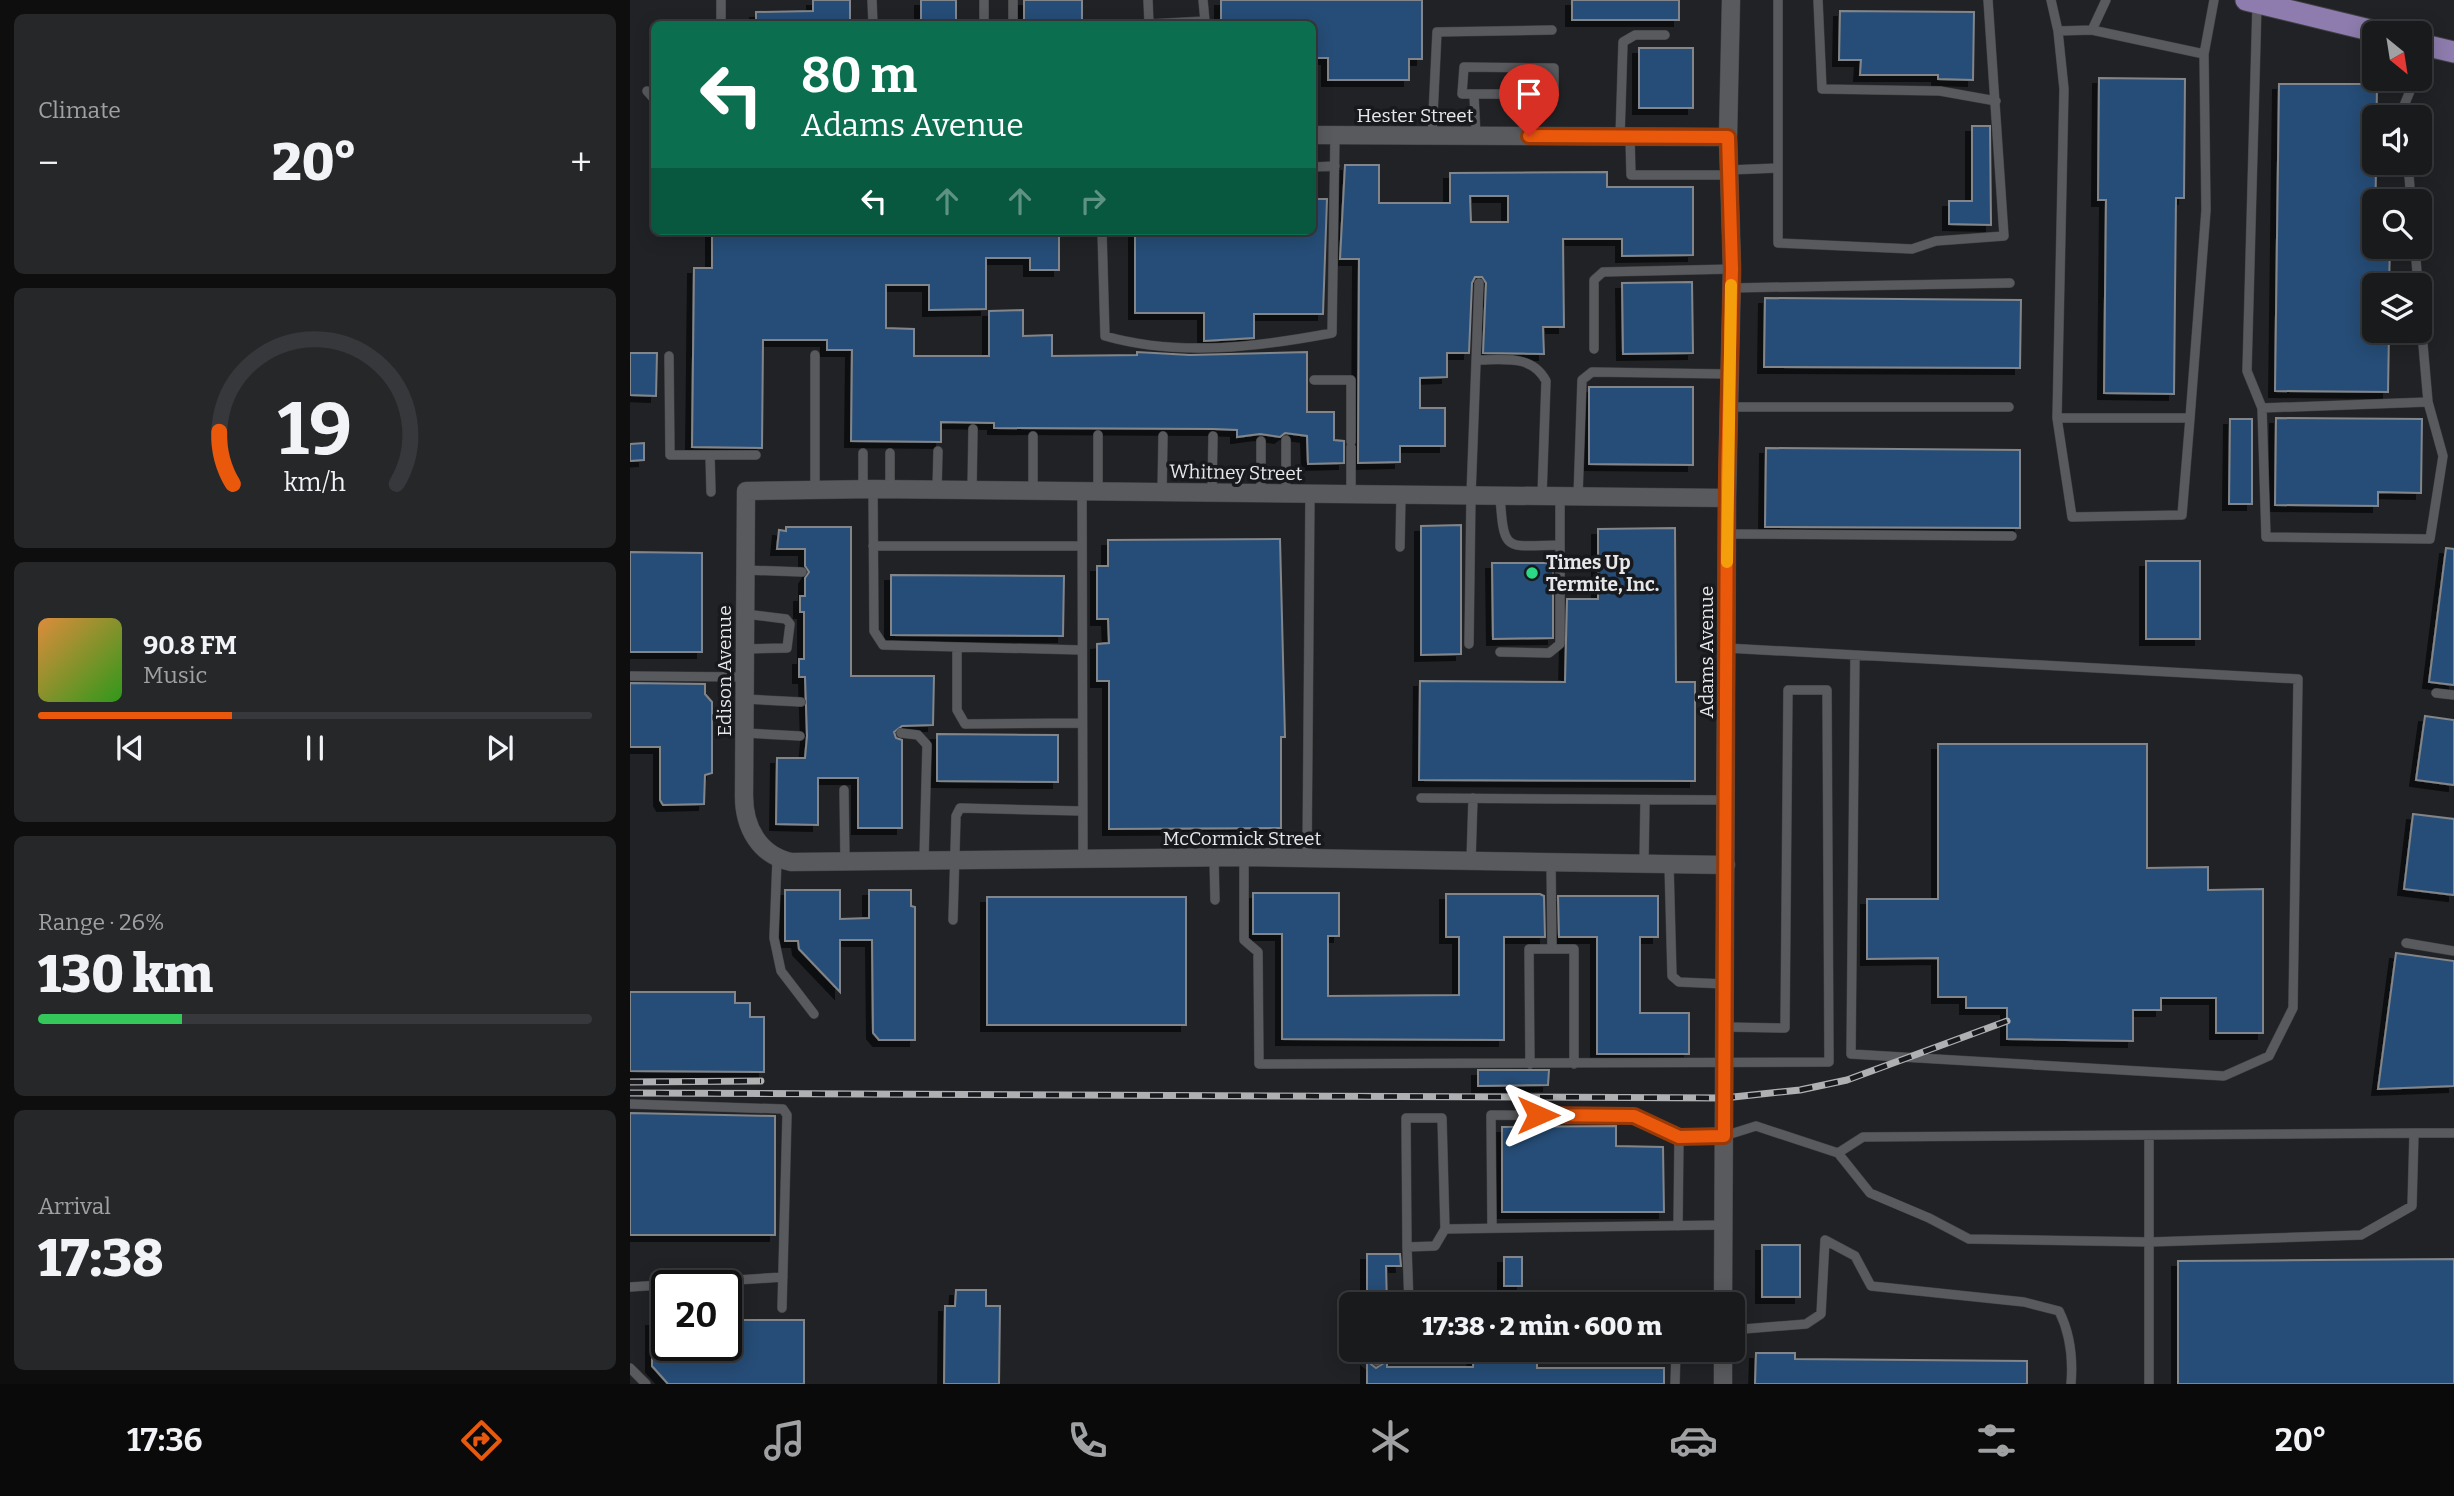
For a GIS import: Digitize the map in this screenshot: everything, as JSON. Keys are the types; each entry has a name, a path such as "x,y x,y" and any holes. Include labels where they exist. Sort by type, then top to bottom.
{"main road":[{"path":"2251,1 2362,28"},
{"path":"2432,52 2454,52"}],"street":[{"name":"Adams Avenue","path":"1723,1292 1728,374 1732,278 1728,137 1731,0"},
{"name":"Hester Street","path":"1316,135 1728,137"},
{"name":"Whitney Street","path":"746,491 875,489 1727,498"},
{"name":"Edison Avenue","path":"746,491 744,807 748,826 761,847 777,859"},
{"name":"McCormick Street","path":"777,859 791,862 1244,857 1726,864"},
{"path":"1723,1362 1723,1384"}],"lane":[{"path":"721,0 721,21"},
{"path":"872,0 873,21"},
{"path":"984,0 984,21"},
{"path":"1013,0 1013,21"},
{"path":"1148,0 1148,21"},
{"path":"1203,0 1205,21"},
{"path":"1778,0 1778,243 1912,249 1936,241 2004,236 1988,0"},
{"path":"1818,0 1822,89 1940,91 1996,102"},
{"path":"2051,0 2058,31 2064,89 2057,418 2072,517 2182,515 2206,209 2204,54 2214,0"},
{"path":"2092,30 2106,0"},
{"path":"2251,1 2247,371 2262,408 2266,537 2430,539 2443,456 2428,401 2423,343"},
{"path":"1432,136 1437,32 1552,30"},
{"path":"2058,31 2092,30 2204,54"},
{"path":"1665,35 1635,36 1623,41 1625,137 1631,175 1778,168"},
{"path":"1464,67 1554,68 1553,94 1474,95 1462,94 1464,67"},
{"path":"648,91 651,95"},
{"path":"1474,95 1476,136"},
{"path":"1102,235 1105,336 1134,344 1259,346 1332,333 1335,135"},
{"path":"1316,167 1335,166"},
{"path":"1594,349 1594,280 1603,272 1732,278 2010,283"},
{"path":"1469,643 1471,495 1479,283"},
{"path":"815,355 815,490"},
{"path":"669,356 670,455 755,455"},
{"path":"1476,360 1522,360 1539,369 1546,381 1560,496 1560,644 1549,653 1500,652"},
{"path":"1560,496 1585,375 1592,372 1728,374"},
{"path":"1314,380 1350,380 1351,494"},
{"path":"2262,408 2428,401"},
{"path":"1728,407 2009,407"},
{"path":"2057,418 2190,418"},
{"path":"972,491 973,429"},
{"path":"1083,860 1082,546 1098,435"},
{"path":"1033,436 1033,491"},
{"path":"1162,492 1163,436"},
{"path":"1212,493 1213,436"},
{"path":"1286,440 1286,494"},
{"path":"1261,441 1261,494"},
{"path":"937,490 938,451"},
{"path":"863,453 875,489 874,631 877,640 883,645 1082,650"},
{"path":"875,489 890,453"},
{"path":"710,455 711,492"},
{"path":"1307,858 1310,494"},
{"path":"1400,547 1401,495"},
{"path":"1500,496 1502,534 1513,546 1560,545"},
{"path":"1727,534 2012,536"},
{"path":"873,546 1082,546"},
{"path":"746,569 802,572"},
{"path":"745,614 786,619 790,624 787,648 745,649"},
{"path":"957,647 957,710 965,724 1081,723"},
{"path":"1727,648 2298,679 2293,1008 2269,1056 2224,1076 1851,1054 1855,655"},
{"path":"630,676 745,677"},
{"path":"1244,857 1244,940 1258,952 1259,1064 1829,1062 1827,690 1788,690 1785,1028 1725,1027"},
{"path":"2436,693 2454,695"},
{"path":"745,698 801,702"},
{"path":"744,733 800,736"},
{"path":"901,733 918,735 927,745 924,859"},
{"path":"844,790 845,861"},
{"path":"1421,798 1726,800"},
{"path":"1471,861 1472,798"},
{"path":"1644,863 1645,800"},
{"path":"953,920 956,816 965,806 1081,811"},
{"path":"1214,858 1214,900"},
{"path":"777,859 774,939 781,971 814,1014"},
{"path":"1551,862 1552,949"},
{"path":"1669,864 1670,973 1679,982 1725,984"},
{"path":"2406,943 2454,951"},
{"path":"1530,1063 1529,949 1574,949 1574,1064"},
{"path":"630,1104 783,1109 787,1115 782,1308"},
{"path":"1492,1228 1491,1115 1634,1116 1679,1137 1724,1136 1756,1126 1838,1153 1870,1193 1929,1218 1969,1239 2150,1242 2361,1235 2412,1206 2414,1133"},
{"path":"1407,1247 1435,1246 1445,1229 1442,1118 1406,1118 1407,1247 1409,1292"},
{"path":"1838,1153 1863,1137 2454,1133"},
{"path":"2149,1135 2149,1384"},
{"path":"1678,1226 1679,1137"},
{"path":"1445,1229 1723,1225"},
{"path":"1745,1328 1806,1324 1821,1314 1825,1240 1855,1256 1871,1286 2024,1302 2059,1311 2068,1335 2073,1367 2071,1384"},
{"path":"630,1287 783,1277"},
{"path":"1675,1384 1676,1362"},
{"path":"630,1368 646,1384"}],"building":[{"path":"813,0 850,0 850,21 756,21 756,12 813,11"},
{"path":"921,0 956,0 956,21 921,21"},
{"path":"1024,0 1082,0 1082,21 1024,21"},
{"path":"1221,0 1422,0 1422,59 1409,59 1409,80 1328,80 1328,58 1316,58 1316,21 1221,21"},
{"path":"1572,0 1679,0 1679,20 1572,20"},
{"path":"1840,11 1974,12 1973,80 1938,79 1938,75 1860,75 1861,60 1839,60"},
{"path":"1639,48 1693,48 1693,108 1639,108"},
{"path":"2099,78 2185,79 2184,198 2176,198 2174,394 2104,393 2106,200 2098,200"},
{"path":"2279,84 2362,84 2362,91 2377,91 2377,105 2362,105 2362,175 2376,175 2376,189 2362,189 2362,259 2390,259 2389,273 2362,273 2362,343 2389,343 2388,392 2275,391"},
{"path":"1972,126 1990,126 1991,225 1949,224 1949,201 1972,201"},
{"path":"1345,165 1379,165 1379,203 1450,203 1450,173 1607,172 1607,187 1693,187 1693,255 1622,256 1622,239 1563,239 1564,327 1543,327 1544,354 1483,353 1486,283 1482,277 1475,277 1472,283 1469,353 1447,353 1447,377 1420,378 1420,408 1445,408 1445,446 1400,446 1400,462 1358,463 1359,259 1340,259","holes":["1470,196 1508,196 1508,222 1471,222"]},
{"path":"1316,199 1327,199 1323,314 1254,314 1254,338 1204,341 1204,313 1135,313 1135,235 1316,235"},
{"path":"712,235 1059,235 1059,270 1030,270 1030,258 986,258 986,309 929,310 929,285 886,285 886,328 914,329 914,356 989,356 989,311 1023,310 1023,336 1052,335 1052,356 1137,355 1137,352 1190,355 1307,352 1307,412 1334,412 1334,440 1344,441 1344,463 1308,464 1307,436 1285,433 1280,437 1260,434 1237,437 1237,430 994,428 994,423 941,422 941,442 851,441 852,350 827,350 827,340 763,340 762,448 692,447 694,268 712,268"},
{"path":"1692,282 1693,353 1623,354 1622,283"},
{"path":"1765,298 2021,300 2020,368 1764,367"},
{"path":"630,353 657,353 656,396 630,395"},
{"path":"1589,387 1693,387 1693,465 1589,464"},
{"path":"2276,418 2422,419 2421,493 2378,492 2378,506 2275,505"},
{"path":"2230,419 2252,419 2252,504 2229,504"},
{"path":"644,443 644,460 630,461 630,444"},
{"path":"1766,448 2020,450 2020,528 1765,527"},
{"path":"1461,525 1461,654 1421,655 1421,526"},
{"path":"786,527 851,527 851,676 934,676 933,725 902,726 894,732 896,738 902,740 902,828 858,828 858,778 818,778 818,825 776,824 777,758 805,758 807,736 805,677 799,677 799,659 804,659 804,612 800,612 800,596 805,596 805,578 809,572 805,566 805,549 777,549 779,530 786,531"},
{"path":"1675,528 1676,682 1695,682 1695,781 1419,780 1420,681 1565,682 1567,599 1598,599 1598,529"},
{"path":"1280,539 1285,737 1281,737 1281,828 1109,829 1109,681 1097,681 1097,644 1109,643 1108,619 1097,619 1097,566 1108,566 1108,540"},
{"path":"2446,548 2454,549 2454,685 2429,682"},
{"path":"630,552 702,553 702,652 630,652"},
{"path":"2146,561 2200,561 2200,639 2146,639"},
{"path":"1492,563 1553,563 1553,638 1493,639"},
{"path":"891,575 1064,576 1063,636 891,635"},
{"path":"630,683 705,684 705,694 712,702 712,773 705,775 704,804 663,805 660,800 660,747 630,747"},
{"path":"2425,716 2454,720 2454,785 2416,780"},
{"path":"937,734 1058,735 1058,782 937,781"},
{"path":"1938,744 2147,744 2147,868 2208,867 2208,890 2263,889 2263,1033 2216,1033 2216,998 2161,998 2161,1010 2133,1010 2133,1041 2007,1039 2007,1008 1966,1008 1966,997 1938,997 1938,958 1867,959 1867,899 1938,899"},
{"path":"2413,814 2454,819 2454,895 2404,889"},
{"path":"785,890 840,890 840,919 869,918 869,890 911,890 911,906 915,907 915,1040 879,1040 873,1033 872,940 840,940 840,992 799,949 798,941 785,941"},
{"path":"1253,893 1339,893 1339,936 1328,936 1328,996 1459,995 1459,937 1446,937 1446,894 1540,894 1544,896 1545,937 1504,937 1504,1040 1282,1039 1282,934 1253,934"},
{"path":"1558,896 1658,896 1658,937 1640,937 1640,1013 1689,1013 1689,1054 1597,1054 1597,937 1559,937"},
{"path":"987,897 1186,897 1186,1025 987,1025"},
{"path":"2396,953 2454,961 2454,1086 2378,1089"},
{"path":"630,992 735,992 735,1003 750,1003 750,1017 764,1017 764,1072 630,1071"},
{"path":"1478,1070 1549,1070 1548,1085 1478,1086"},
{"path":"630,1113 775,1116 775,1235 630,1235"},
{"path":"1616,1126 1616,1146 1663,1147 1664,1212 1502,1212 1502,1127"},
{"path":"1762,1245 1800,1245 1800,1297 1762,1297"},
{"path":"1367,1254 1400,1254 1401,1266 1386,1266 1387,1292 1367,1292"},
{"path":"1504,1257 1522,1257 1522,1286 1504,1286"},
{"path":"2454,1259 2454,1384 2178,1384 2178,1261"},
{"path":"956,1290 986,1290 986,1306 1000,1306 999,1384 944,1384 945,1306 955,1306"},
{"path":"742,1320 804,1320 804,1384 668,1384 652,1366 652,1361 742,1361"},
{"path":"1756,1353 1795,1353 1795,1359 2027,1361 2027,1384 1755,1384"},
{"path":"1367,1362 1376,1368 1385,1362 1387,1367 1473,1367 1473,1362 1537,1362 1537,1368 1664,1368 1664,1384 1367,1384"}],"railway":[{"path":"630,1093 1724,1098 1800,1090 1847,1080 2007,1021"},
{"path":"630,1082 761,1081"}],"slow traffic":[{"path":"1727,562 1731,285"}],"place":[{"name":"Times Up Termite, Inc.","path":"1532,573"}],"route":[{"path":"1529,136 1728,137 1732,269 1727,475 1724,1136 1679,1137 1634,1116 1538,1115"}]}
